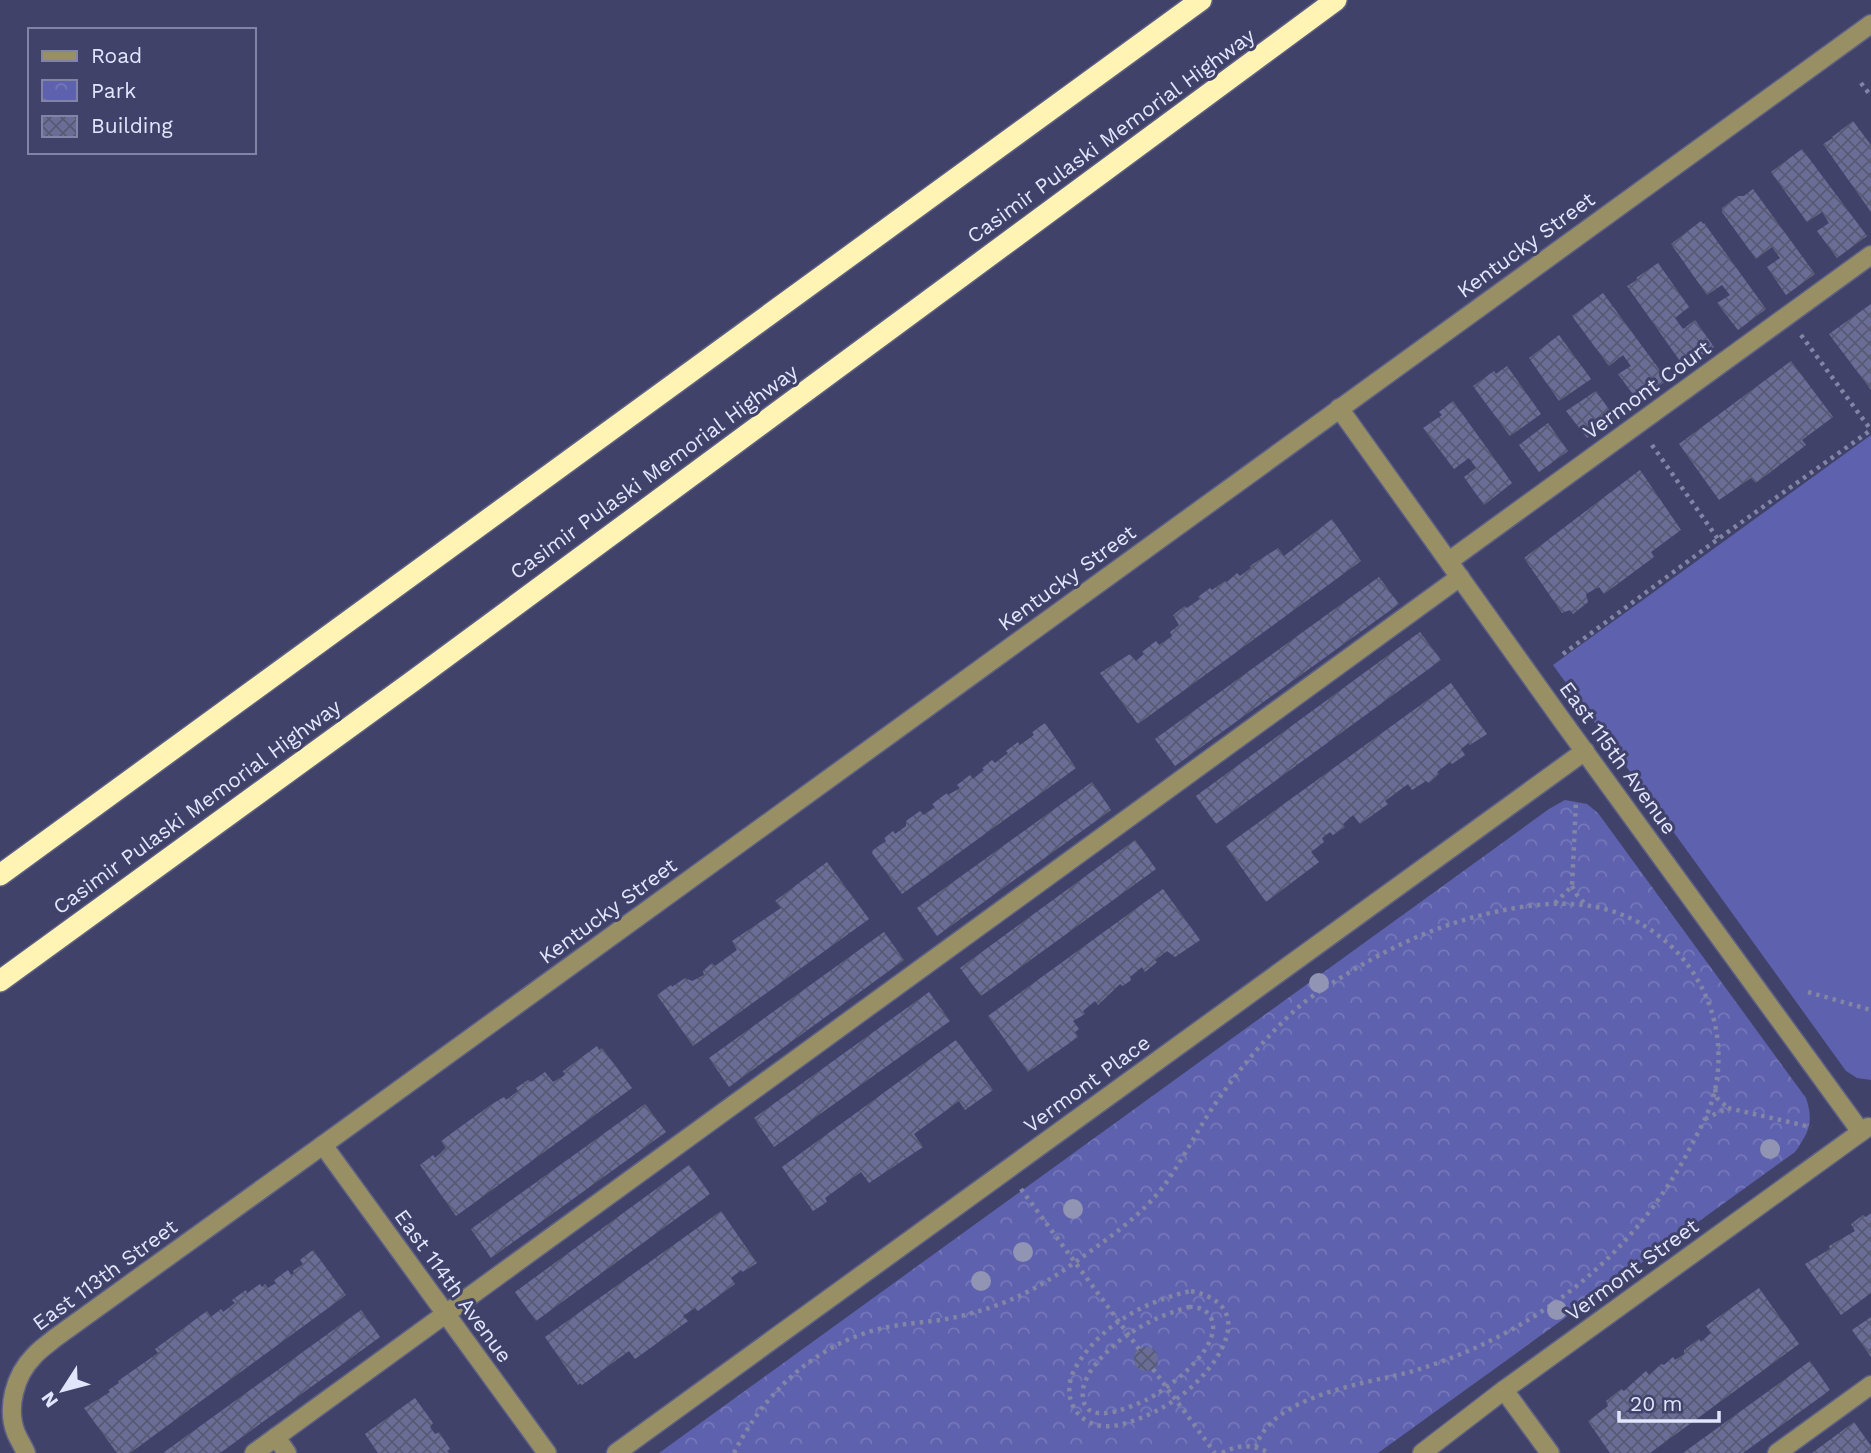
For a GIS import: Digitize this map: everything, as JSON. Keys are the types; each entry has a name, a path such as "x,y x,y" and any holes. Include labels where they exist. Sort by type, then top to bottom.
{"highway":[{"path":"0,875 1201,0"},
{"name":"Casimir Pulaski Memorial Highway","path":"0,981 1336,0"}],"street":[{"name":"Kentucky Street","path":"290,1169 1871,24"},
{"name":"Vermont Court","path":"1448,561 1871,255"},
{"name":"East 115th Avenue","path":"1339,408 1585,751 1866,1129"},
{"path":"254,1453 1460,577"},
{"name":"Vermont Place","path":"616,1453 1585,751"},
{"name":"Vermont Street","path":"1422,1453 1504,1390 1866,1129"},
{"name":"East 114th Avenue","path":"323,1145 547,1453"},
{"name":"East 113th Street","path":"26,1453 15,1431 12,1411 14,1392 21,1373 33,1357 55,1338 290,1169"},
{"path":"1777,1453 1871,1385"},
{"path":"1504,1390 1550,1453"},
{"path":"276,1437 287,1453"}],"path":[{"path":"1861,83 1871,96"},
{"path":"1563,654 1718,539 1871,432 1788,316"},
{"path":"1637,425 1718,539"},
{"path":"1576,802 1572,886 1586,905"},
{"path":"1555,903 1572,886"},
{"path":"733,1453 758,1411 775,1391 810,1361 829,1349 877,1329 956,1318 1020,1297 1041,1286 1128,1222 1167,1182 1220,1096 1277,1027 1304,1003 1374,957 1409,939 1474,917 1555,903 1607,908 1655,933 1687,964 1699,982 1717,1029 1719,1061 1715,1088 1705,1119 1656,1204 1608,1259 1555,1303 1515,1329 1414,1371 1340,1389 1308,1400 1265,1427 1256,1446"},
{"path":"1808,992 1871,1010"},
{"path":"1715,1088 1717,1098 1728,1108 1811,1127"},
{"path":"1705,1119 1728,1108"},
{"path":"1007,1170 1139,1349"},
{"path":"1191,1292 1210,1297 1221,1304 1228,1320 1227,1339 1211,1366 1175,1399 1152,1413 1118,1426 1096,1426 1081,1419 1072,1406 1070,1381 1077,1365 1092,1346 1118,1322 1141,1307 1176,1294 1191,1292"},
{"path":"1199,1307 1206,1311 1213,1321 1213,1331 1207,1346 1194,1363 1181,1378 1167,1387 1146,1400 1116,1411 1093,1413 1087,1410 1083,1402 1082,1390 1086,1379 1096,1364 1128,1334 1173,1311 1199,1307"},
{"path":"1153,1369 1215,1453"},
{"path":"1222,1453 1242,1446 1256,1446 1269,1453"}],"green space":[{"path":"1871,435 1871,1080 1857,1078 1846,1071 1553,665"},
{"path":"1565,800 1587,804 1598,813 1806,1098 1810,1114 1809,1126 1795,1152 1378,1453 659,1453 1549,809"}],"building":[{"path":"1853,121 1871,145 1871,212 1823,144"},
{"path":"1802,149 1867,236 1837,258 1817,231 1829,223 1822,212 1807,222 1771,172"},
{"path":"1753,189 1815,274 1786,295 1767,267 1780,258 1772,247 1756,259 1722,212 1722,208 1738,196 1744,196"},
{"path":"1701,221 1766,309 1738,330 1717,303 1730,295 1722,285 1707,295 1671,244"},
{"path":"1658,263 1689,307 1675,318 1683,329 1695,320 1714,347 1685,368 1627,286"},
{"path":"1603,293 1667,380 1638,401 1618,374 1631,366 1623,355 1609,366 1572,316"},
{"path":"1871,304 1871,390 1829,334"},
{"path":"1559,335 1591,379 1559,401 1529,358"},
{"path":"1791,361 1833,417 1802,440 1806,445 1756,483 1751,478 1719,500 1679,444"},
{"path":"1507,366 1541,414 1510,436 1473,386 1494,371 1496,374"},
{"path":"1596,391 1615,418 1587,438 1566,411"},
{"path":"1453,401 1512,483 1484,505 1464,477 1476,468 1469,458 1454,469 1423,428 1442,415 1439,412"},
{"path":"1548,423 1568,451 1539,472 1519,445"},
{"path":"1640,470 1681,530 1651,552 1654,557 1604,594 1599,587 1586,594 1588,602 1573,614 1570,610 1562,613 1524,558"},
{"path":"1332,519 1361,561 1138,724 1100,673 1130,654 1136,661 1144,654 1142,652 1156,641 1159,645 1172,636 1170,632 1179,625 1173,615 1200,599 1198,597 1210,588 1212,590 1227,582 1237,573 1240,576 1251,568 1250,566 1278,548 1284,556"},
{"path":"1379,577 1399,604 1175,766 1155,739"},
{"path":"1420,632 1441,660 1216,824 1196,796"},
{"path":"1451,683 1487,734 1461,749 1465,755 1437,772 1439,774 1429,783 1426,781 1412,790 1408,784 1385,801 1388,804 1360,824 1353,815 1343,824 1345,827 1322,838 1324,842 1311,852 1319,862 1266,902 1226,846"},
{"path":"1045,723 1076,768 902,894 872,853 873,850 886,841 884,838 893,831 895,834 906,826 906,821 920,811 924,815 935,807 932,804 947,793 948,795 960,788 957,785 970,775 973,779 992,760 995,763 1018,742 1020,745 1034,735 1032,732"},
{"path":"1092,782 1111,810 937,936 917,908"},
{"path":"1135,840 1156,869 981,996 960,968"},
{"path":"827,862 869,919 693,1046 657,995 685,978 692,981 704,975 703,971 712,963 715,966 737,950 732,941 781,908 775,901"},
{"path":"1163,889 1200,940 1175,957 1167,951 1145,972 1142,967 1130,977 1131,980 1123,986 1120,984 1098,1005 1095,1001 1083,1011 1085,1014 1073,1021 1079,1029 1075,1032 1078,1037 1028,1072 988,1016"},
{"path":"884,932 904,960 729,1087 709,1058"},
{"path":"929,992 950,1021 774,1147 754,1118"},
{"path":"956,1040 993,1090 965,1110 959,1101 914,1134 923,1147 869,1183 861,1172 825,1198 827,1202 813,1211 782,1167"},
{"path":"597,1046 599,1050 602,1048 632,1088 456,1216 420,1165 433,1155 435,1158 446,1148 441,1141 492,1104 504,1097 506,1100 518,1091 516,1088 545,1072 553,1082 565,1075 563,1071"},
{"path":"645,1104 666,1132 491,1258 471,1229"},
{"path":"689,1165 710,1194 536,1321 515,1292"},
{"path":"721,1211 757,1263 743,1272 741,1270 731,1278 735,1284 698,1311 695,1308 683,1316 688,1321 635,1359 629,1351 582,1385 578,1385 545,1337"},
{"path":"1871,1213 1871,1293 1841,1315 1805,1264 1855,1231 1851,1224 1863,1215 1866,1217"},
{"path":"313,1250 346,1295 130,1453 117,1453 84,1408 110,1392 108,1390 119,1383 118,1381 158,1353 155,1349 207,1311 211,1317 221,1309 223,1312 235,1303 232,1300 246,1290 247,1293 260,1284 262,1287 265,1284 268,1288 288,1270 291,1275 303,1264 300,1260"},
{"path":"1759,1288 1799,1344 1650,1453 1610,1453 1588,1421 1608,1406 1606,1401 1621,1389 1624,1391 1646,1371 1649,1375 1661,1364 1664,1365 1673,1357 1675,1360 1684,1354 1684,1350 1699,1339 1701,1342 1711,1333 1706,1326"},
{"path":"361,1310 380,1337 220,1453 163,1453"},
{"path":"1871,1317 1871,1357 1852,1330"},
{"path":"1146,1347 1155,1350 1158,1359 1155,1368 1146,1371 1137,1368 1134,1359 1137,1350"},
{"path":"1810,1361 1830,1390 1743,1453 1683,1453"},
{"path":"415,1398 433,1423 430,1427 435,1434 439,1432 450,1449 447,1451 449,1453 378,1453 365,1434"},
{"path":"1854,1422 1871,1446 1871,1453 1812,1453"}]}
